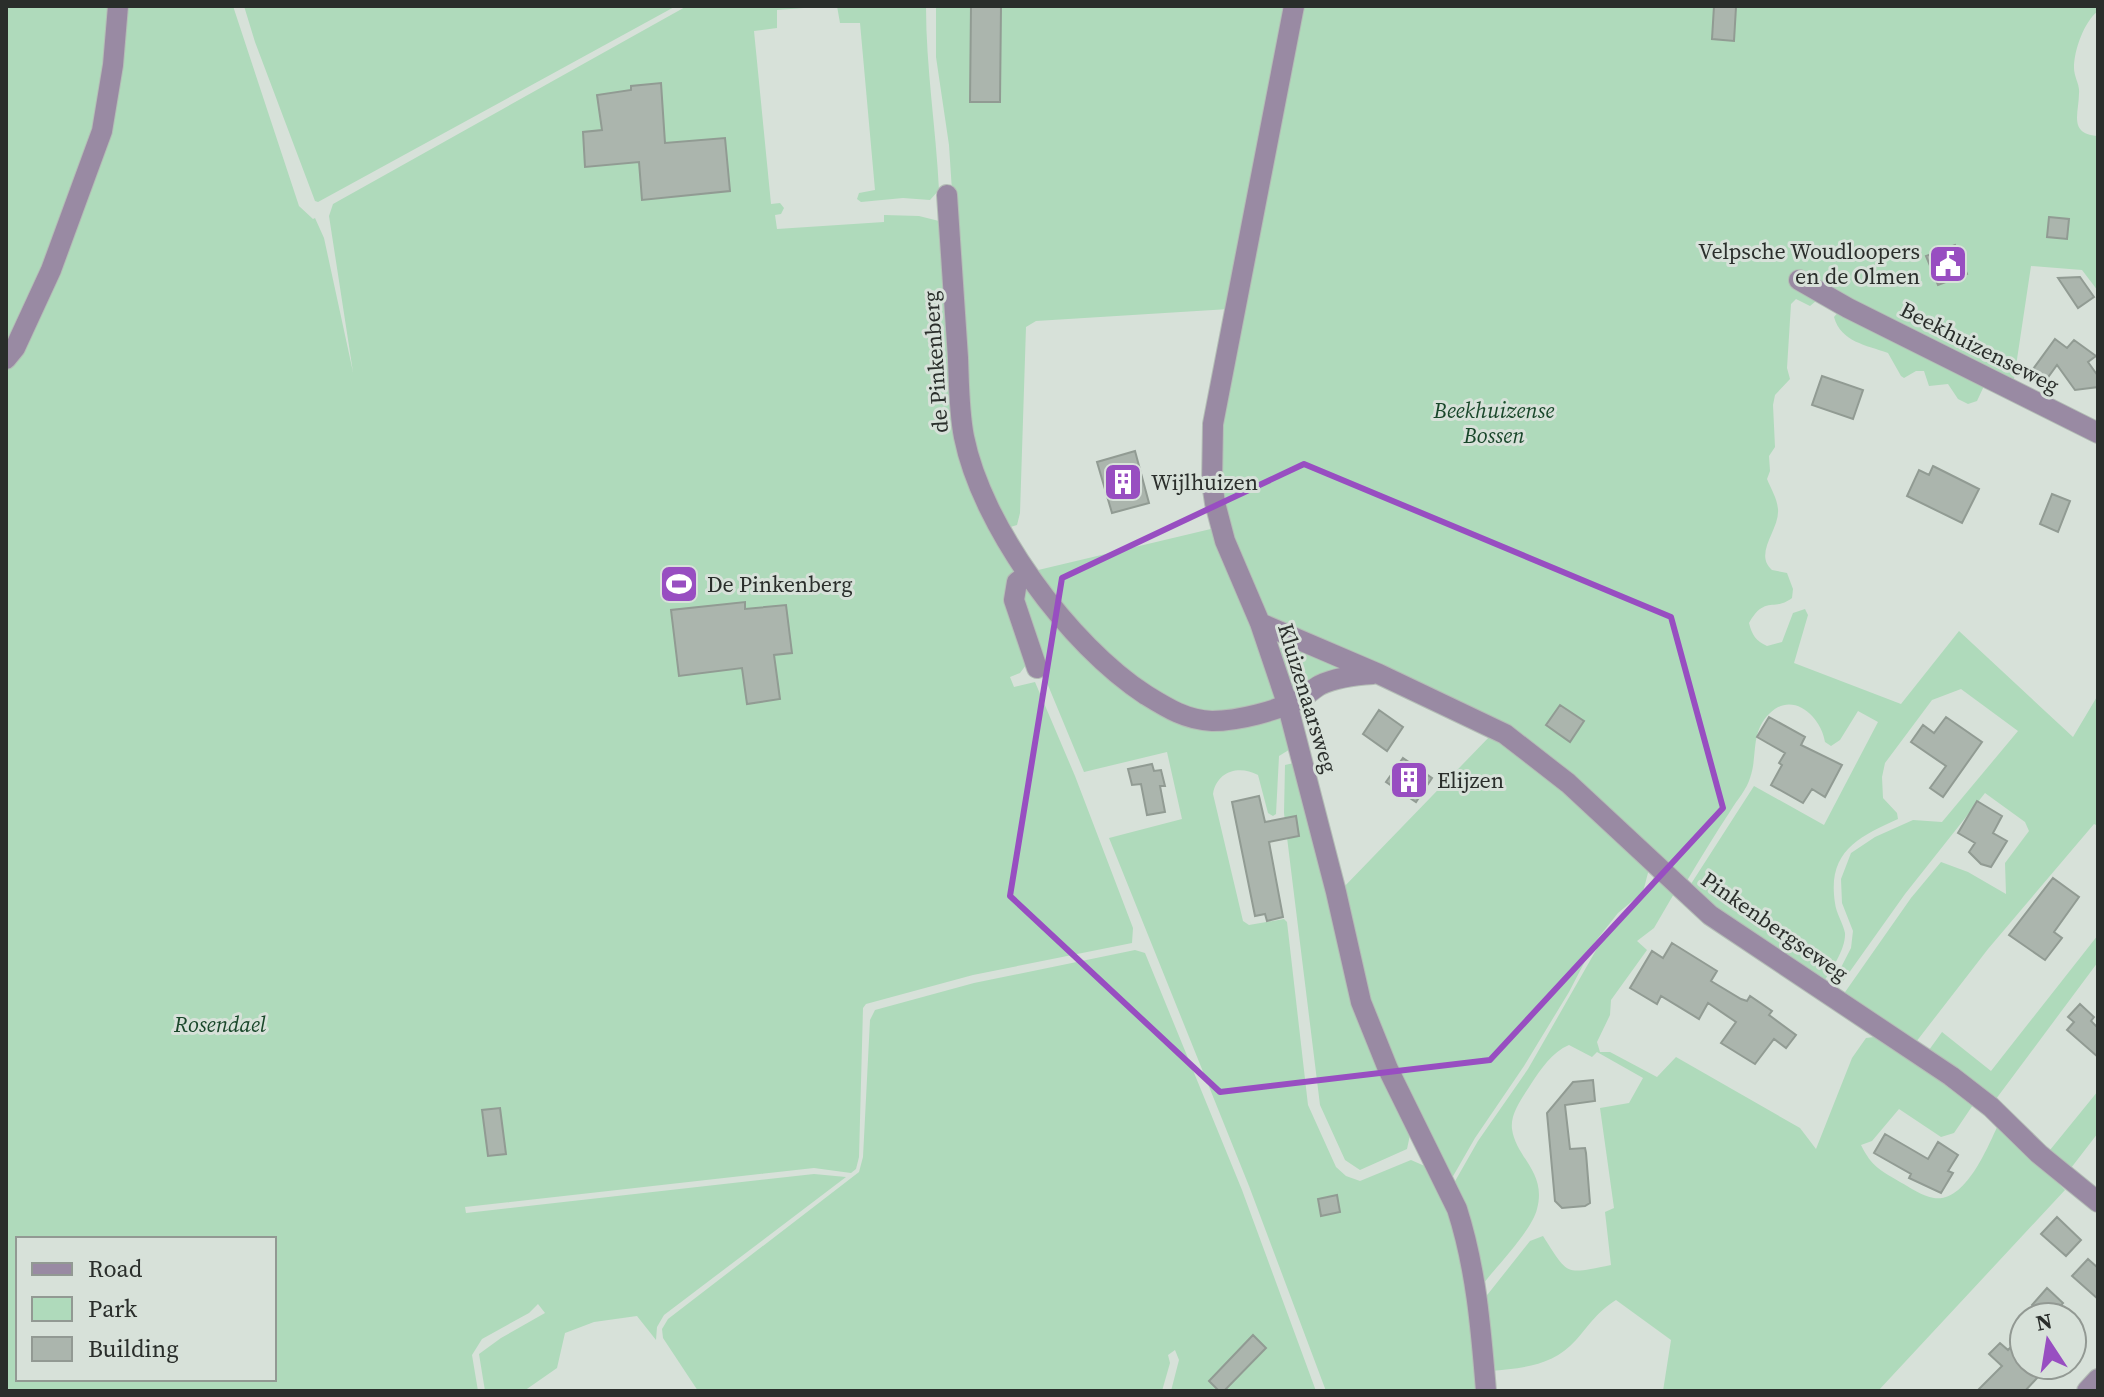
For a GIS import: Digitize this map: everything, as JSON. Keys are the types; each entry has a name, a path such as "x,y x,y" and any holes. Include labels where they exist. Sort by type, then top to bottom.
{"street":[{"path":"6,359 28,322 51,270 102,131 113,65 118,6"},
{"name":"Kluizenaarsweg","path":"1294,6 1212,440 1212,483 1225,541 1260,623 1287,703 1333,878 1361,1002 1388,1069 1457,1209 1463,1228 1478,1300 1486,1391"},
{"name":"de Pinkenberg","path":"947,195 963,436 976,479 1028,574 1067,627 1091,652 1121,679 1172,711 1190,718 1214,721 1241,717 1287,703"},
{"name":"Beekhuizenseweg","path":"1799,280 1848,308 2098,433"},
{"path":"1028,574 1017,582 1014,600 1037,668"},
{"name":"Pinkenbergseweg","path":"1260,623 1379,674 1505,734 1568,783 1710,915 1951,1076 1991,1107 2039,1154 2098,1202"},
{"path":"1287,703 1335,680 1379,674"},
{"path":"2087,1391 2098,1379"}],"highlighted area":[{"path":"1304,464 1671,617 1723,808 1490,1060 1220,1092 1010,896 1062,578"}],"green space":[{"path":"6,6 111,6 95,128 45,266 6,349"},
{"name":"Rosendael","path":"125,6 233,6 299,206 315,218 324,238 353,372 329,216 333,204 687,6 831,6 777,10 777,28 754,31 771,204 780,203 784,208 781,214 775,215 777,229 884,222 884,215 919,216 943,222 958,439 1019,571 1029,661 1020,673 1010,677 1014,687 1035,682 1133,928 1132,943 973,975 866,1004 863,1008 859,1157 856,1169 851,1173 814,1168 465,1207 466,1213 814,1174 846,1177 664,1315 657,1327 656,1340 637,1316 594,1322 565,1333 557,1368 524,1391 485,1391 479,1354 545,1313 538,1304 529,1313 482,1339 472,1355 478,1391 6,1391 6,370 57,271"},
{"path":"244,6 676,6 318,202 315,201"},
{"path":"837,6 926,6 939,190 930,200 903,198 861,202 857,199 859,193 875,190 860,23 840,23"},
{"path":"936,6 1289,6 1229,309 1036,321 1026,327 1020,513 1017,525 1007,528 968,437 949,145 936,57"},
{"name":"Beekhuizense Bossen","path":"1300,6 2098,6 2098,11 2081,37 2074,68 2079,90 2079,127 2098,136 2098,291 2082,270 2031,266 2013,386 1984,386 1977,401 1968,404 1958,399 1948,384 1929,386 1924,371 1916,371 1904,378 1901,376 1888,353 1855,341 1842,332 1834,317 1839,311 1816,301 1810,306 1796,299 1791,304 1787,368 1790,379 1775,395 1773,405 1775,447 1769,456 1767,479 1775,497 1778,517 1765,556 1772,570 1787,573 1793,589 1792,598 1786,602 1765,606 1755,614 1749,623 1757,640 1767,646 1782,642 1793,613 1805,609 1808,615 1794,663 1901,704 1959,631 2073,737 2098,695 2098,826 2094,824 1988,949 1916,1042 1843,995 1911,898 1941,862 1968,872 2006,894 2005,863 2029,831 2025,822 1985,793 1905,894 1836,991 1831,987 1851,948 1853,931 1842,903 1841,879 1851,853 1875,837 1913,820 1942,822 2018,731 1961,689 1932,700 1885,763 1883,798 1897,813 1898,819 1858,840 1841,859 1834,885 1836,907 1845,939 1823,983 1750,935 1689,887 1754,786 1824,825 1878,722 1858,711 1840,740 1831,746 1825,742 1818,723 1804,709 1787,705 1769,714 1759,729 1747,786 1685,884 1572,780 1275,621 1262,611 1219,501 1217,454"},
{"path":"1215,528 1277,696 1268,705 1240,712 1192,713 1124,674 1034,571"},
{"path":"1023,583 1168,715 1281,714 1292,748 1279,756 1276,814 1268,813 1258,775 1251,772 1236,771 1224,775 1213,794 1243,921 1249,925 1284,919 1287,922 1308,1105 1336,1167 1346,1176 1360,1181 1411,1160 1427,1167 1451,1211 1468,1279 1480,1391 1326,1391 1249,1186 1109,838 1182,819 1167,752 1084,772 1045,678 1019,598"},
{"path":"1286,644 1352,667 1290,692 1279,649"},
{"path":"1492,734 1526,756 1649,869 1643,892 1618,913 1595,942 1569,992 1452,1178 1408,1096 1367,999 1342,889"},
{"path":"1298,762 1410,1135 1407,1149 1360,1170 1345,1160 1320,1105 1284,813 1285,765"},
{"path":"1655,874 1675,892 1654,928 1637,941 1647,950 1611,1000 1610,1015 1597,1042 1600,1052 1610,1052 1657,1077 1676,1057 1800,1128 1816,1149 1852,1058 1866,1038 1882,1036 1975,1102 1954,1133 1941,1137 1899,1109 1872,1141 1861,1145 1877,1167 1921,1194 1934,1198 1946,1197 1966,1183 1999,1123 2065,1190 1878,1391 1663,1391 1671,1340 1616,1300 1558,1355 1526,1367 1490,1371 1484,1299 1530,1241 1543,1236 1564,1266 1576,1271 1611,1265 1605,1212 1614,1208 1600,1108 1629,1103 1643,1078 1597,1052 1592,1057 1569,1045 1557,1052 1543,1067 1518,1105 1512,1123 1519,1149 1538,1185 1537,1209 1521,1237 1483,1284 1454,1183 1478,1141 1528,1069 1599,945 1621,917 1646,895"},
{"path":"2098,935 2098,962 1996,1099 1929,1050 1942,1032 1991,1071"},
{"path":"1135,950 1145,953 1242,1190 1316,1391 1171,1391 1179,1360 1175,1350 1168,1355 1170,1363 1162,1391 698,1391 663,1338 662,1329 668,1319 859,1172 863,1157 870,1020 875,1010 974,983"},
{"path":"2098,1091 2098,1133 2071,1168 2050,1150"}],"building":[{"path":"971,6 1001,6 1000,102 970,102"},
{"path":"1714,6 1736,7 1734,41 1712,39"},
{"path":"661,83 665,143 725,138 730,191 642,200 639,162 585,167 583,132 602,130 597,95 631,90 631,86"},
{"path":"2049,217 2069,219 2067,239 2047,237"},
{"path":"1955,245 1967,274 1938,285 1926,256"},
{"path":"2080,277 2094,297 2078,308 2058,278"},
{"path":"2055,339 2067,348 2074,340 2096,356 2088,362 2098,376 2098,387 2075,390 2057,365 2041,387 2028,376"},
{"path":"1822,376 1863,390 1853,419 1812,405"},
{"name":"Wijlhuizen","path":"1135,451 1149,503 1112,513 1097,462"},
{"path":"1933,466 1979,489 1962,523 1907,496 1919,470 1929,475"},
{"path":"2052,494 2070,501 2058,532 2040,524"},
{"path":"745,602 745,609 786,605 792,653 774,655 780,699 747,704 742,668 679,676 671,610"},
{"path":"1560,705 1584,721 1570,742 1546,725"},
{"path":"1379,710 1403,727 1387,751 1363,734"},
{"path":"1769,717 1805,737 1801,745 1842,765 1825,797 1812,789 1803,803 1771,785 1785,753 1757,737"},
{"path":"1946,717 1982,742 1943,797 1930,788 1946,766 1911,742 1923,725 1934,733"},
{"name":"Elijzen","path":"1403,758 1432,778 1416,802 1386,782"},
{"path":"1152,764 1154,771 1161,770 1165,786 1160,786 1165,812 1147,815 1141,784 1132,785 1128,769"},
{"path":"1259,796 1265,822 1296,816 1299,836 1269,842 1283,917 1267,921 1265,914 1255,916 1232,802"},
{"path":"1977,801 2002,816 1993,833 2007,841 1991,867 1981,864 1969,852 1975,843 1958,833"},
{"path":"2053,878 2079,897 2054,932 2062,938 2045,960 2009,935"},
{"path":"1672,943 1717,971 1711,981 1741,999 1747,1001 1750,996 1772,1011 1769,1015 1796,1035 1786,1048 1774,1039 1755,1064 1721,1043 1736,1022 1708,1003 1699,1019 1661,996 1657,1004 1630,988 1652,951 1663,958"},
{"path":"2080,1004 2094,1017 2091,1021 2098,1028 2098,1057 2067,1030 2074,1022 2068,1017"},
{"path":"1593,1080 1595,1101 1565,1105 1570,1149 1585,1148 1590,1203 1562,1208 1555,1201 1547,1113 1573,1082"},
{"path":"500,1108 506,1154 488,1156 482,1110"},
{"path":"1885,1134 1928,1159 1938,1142 1958,1155 1948,1171 1953,1173 1941,1193 1909,1178 1911,1174 1874,1153"},
{"path":"1337,1195 1340,1212 1321,1216 1318,1199"},
{"path":"2057,1217 2081,1240 2066,1256 2041,1234"},
{"path":"2088,1259 2098,1268 2098,1299 2072,1276"},
{"path":"2047,1288 2061,1301 2036,1301"},
{"path":"1253,1335 1266,1348 1224,1391 1219,1391 1209,1381"},
{"path":"2000,1343 2008,1350 2008,1381 2034,1381 2025,1391 1977,1391 2002,1366 1989,1354"}],"place":[{"name":"Velpsche Woudloopers en de Olmen","path":"1948,264"},
{"name":"Wijlhuizen","path":"1123,482"},
{"name":"De Pinkenberg","path":"679,584"},
{"name":"Elijzen","path":"1409,780"}]}
